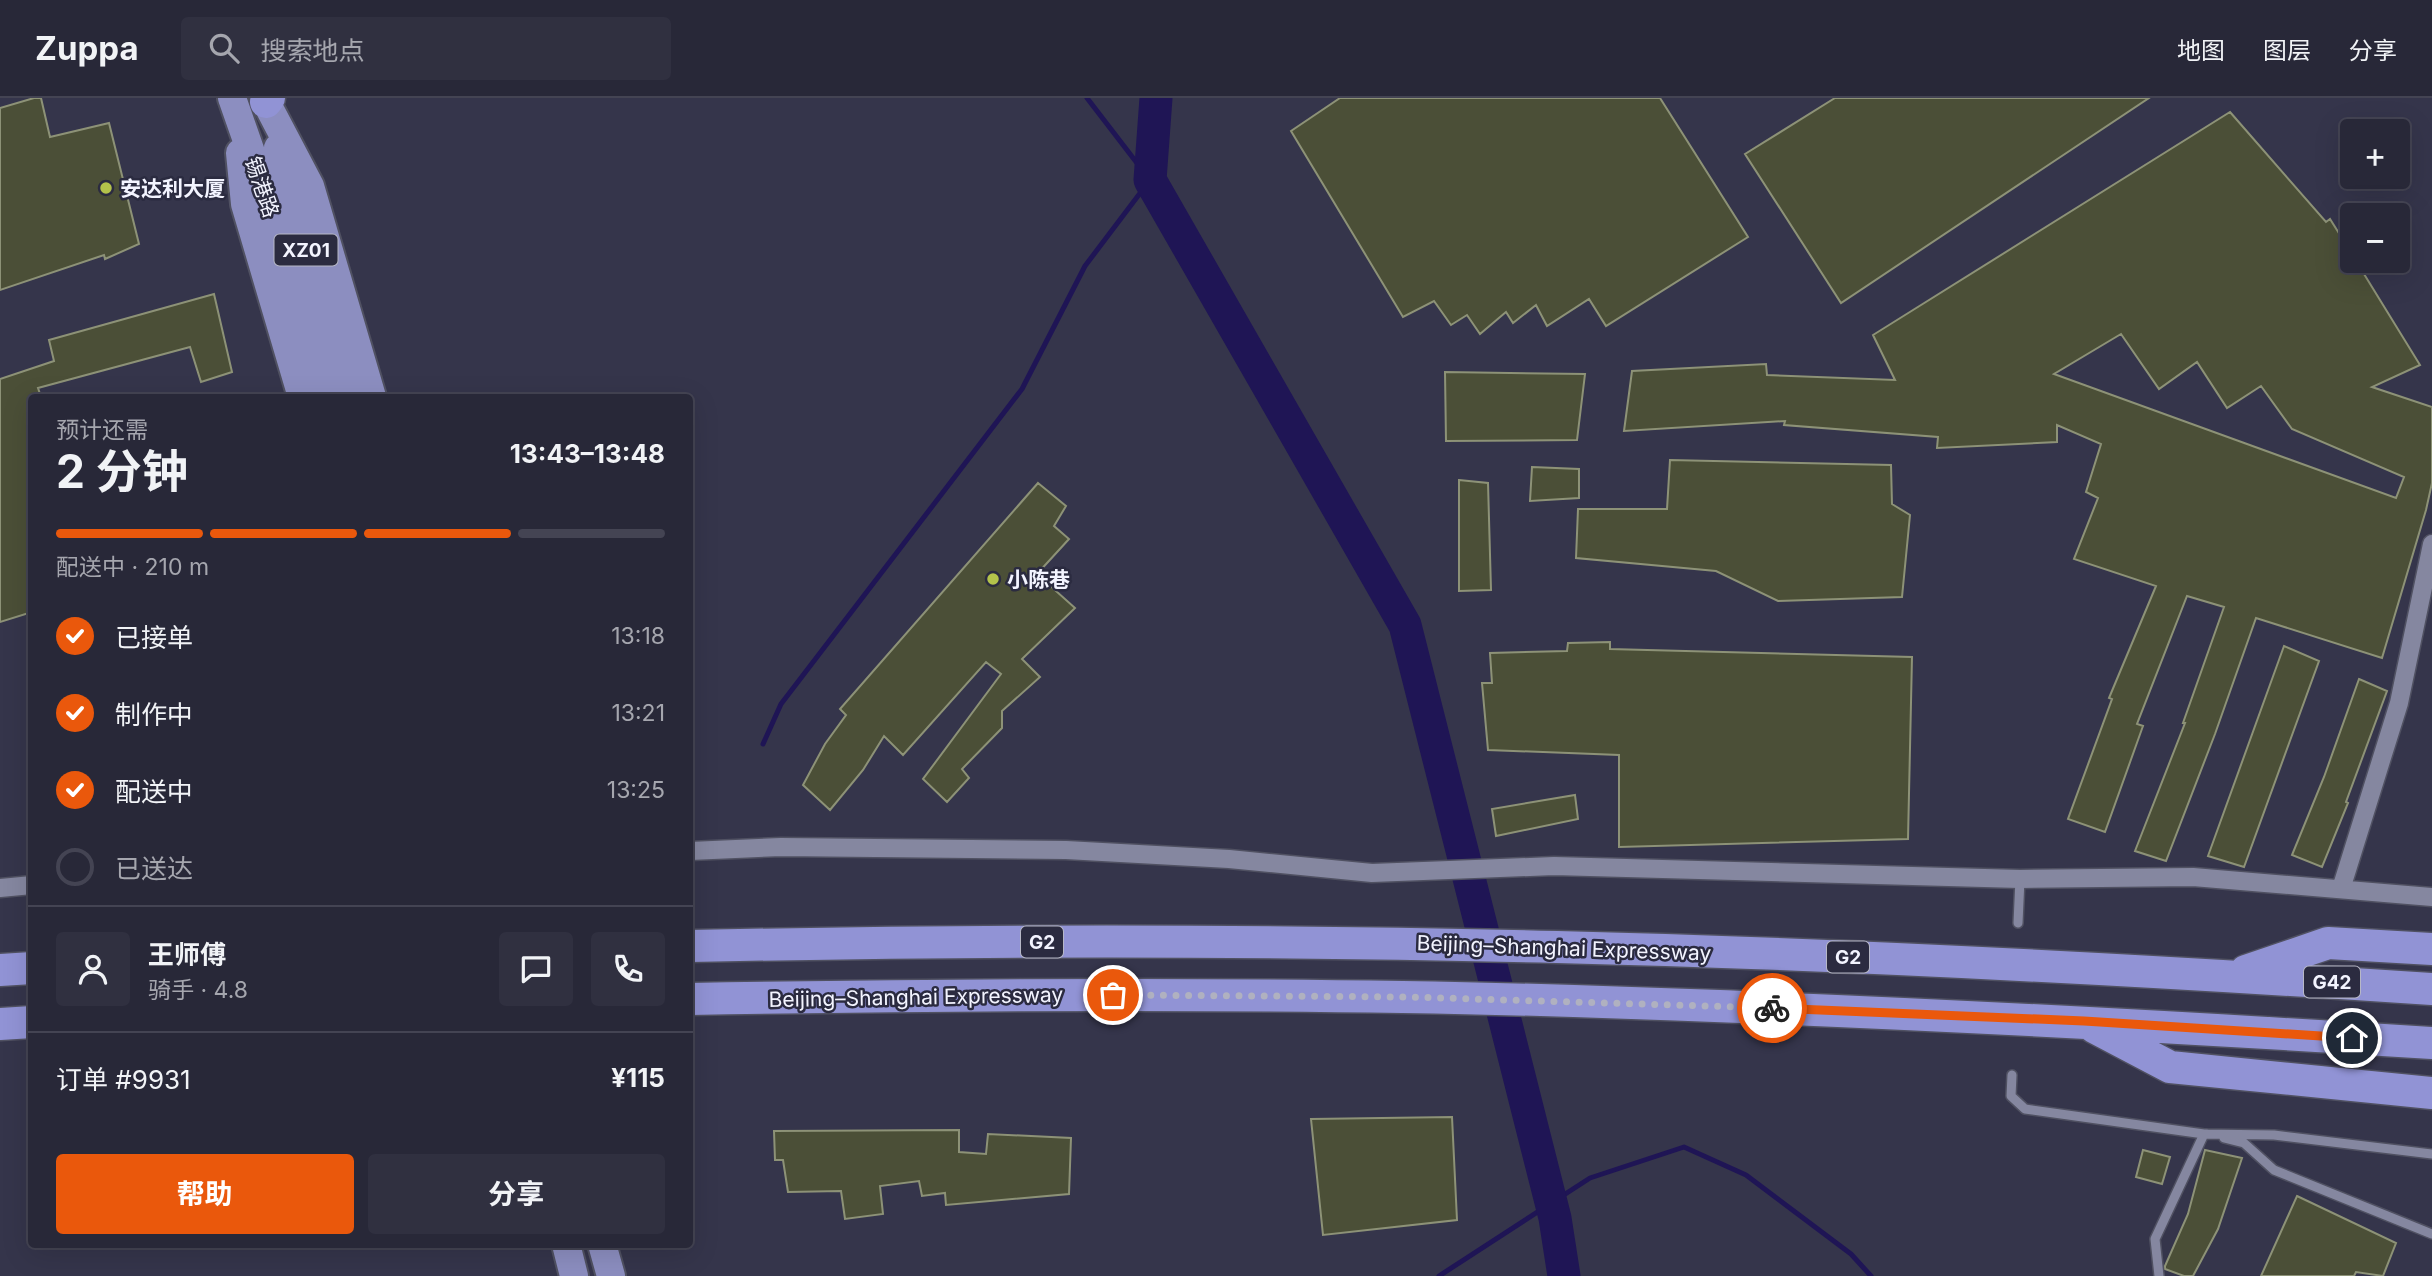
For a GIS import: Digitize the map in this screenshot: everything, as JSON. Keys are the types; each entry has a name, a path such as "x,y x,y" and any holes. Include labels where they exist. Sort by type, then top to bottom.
{"highway":[{"name":"Beijing–Shanghai Expressway","path":"693,946 893,942 1395,943 1828,956 2231,976 2328,943 2432,949"},
{"path":"0,970 28,968"},
{"name":"G42","path":"2231,976 2432,989"},
{"name":"Beijing–Shanghai Expressway","path":"693,999 1113,995 1408,997 2084,1021 2170,1067 2432,1093"},
{"path":"2084,1021 2432,1043"},
{"path":"0,1024 28,1023"}],"main road":[{"name":"锡港路","path":"267,99 289,192 348,394"},
{"path":"267,99 310,186 371,394"},
{"name":"锡港路","path":"233,103 267,198 325,394"},
{"path":"233,103 245,204 301,394"},
{"path":"567,1248 574,1276"},
{"path":"603,1248 611,1276"}],"street":[{"path":"2341,889 2399,703 2432,544"},
{"path":"693,850 781,847 1066,850 1229,859 1372,873 1554,866 2020,879 2193,877 2432,897"},
{"path":"0,888 28,885"}],"lane":[{"path":"2018,923 2020,879"},
{"path":"2012,1075 2011,1097 2025,1109 2204,1134 2244,1143 2274,1170 2432,1234"},
{"path":"2204,1134 2274,1135 2432,1154"},
{"path":"2160,1276 2155,1239 2204,1134"}],"building":[{"path":"41,98 50,137 109,123 139,244 105,259 104,255 0,290 0,108"},
{"path":"1340,98 1660,98 1748,237 1606,326 1589,299 1547,326 1536,305 1513,323 1506,312 1480,334 1467,315 1451,325 1434,301 1403,317 1291,131"},
{"path":"1835,98 2149,98 1841,303 1745,154"},
{"path":"2230,112 2326,222 2330,219 2340,235 2340,273 2363,273 2420,365 2372,387 2432,407 2432,483 2382,658 2256,618 2166,861 2135,851 2185,723 2224,607 2187,596 2137,724 2143,726 2105,832 2068,819 2112,699 2109,698 2156,586 2074,559 2098,498 2086,492 2101,444 2057,425 2057,442 1937,448 1938,437 1784,425 1785,421 1624,431 1632,371 1766,364 1767,375 1895,380 1873,335","holes":["2121,334 2159,389 2197,362 2227,408 2261,386 2292,429 2404,477 2396,498 2054,374"]},
{"path":"214,294 232,372 201,382 190,347 38,388 40,394 28,394 28,613 0,622 0,379 54,361 49,340"},
{"path":"1445,372 1585,374 1577,440 1446,441"},
{"path":"1670,460 1891,465 1892,504 1910,515 1902,597 1778,601 1716,571 1576,558 1578,509 1667,509"},
{"path":"1532,467 1579,469 1579,498 1530,501"},
{"path":"1459,480 1488,483 1491,590 1459,591"},
{"name":"小陈巷","path":"1038,483 1066,506 1054,526 1069,539 1037,574 1075,608 1022,659 1040,677 1002,711 1002,728 962,769 969,778 947,802 923,779 1001,674 986,662 903,755 884,736 863,770 830,810 803,785 825,744 846,715 840,709"},
{"path":"1610,642 1610,649 1912,657 1908,839 1619,847 1619,755 1488,750 1482,683 1492,683 1490,653 1567,651 1568,643"},
{"path":"2284,646 2319,661 2244,867 2208,856"},
{"path":"2359,679 2387,691 2346,802 2348,803 2322,867 2292,855 2324,777"},
{"path":"1575,795 1578,819 1496,836 1492,809"},
{"path":"1452,1117 1457,1220 1323,1235 1311,1119"},
{"path":"959,1130 959,1152 986,1154 988,1134 1071,1138 1069,1194 946,1205 945,1193 922,1196 919,1181 880,1186 883,1214 845,1219 841,1191 788,1192 783,1160 775,1160 774,1131"},
{"path":"2143,1150 2170,1157 2162,1184 2136,1177"},
{"path":"2205,1150 2242,1158 2218,1229 2193,1276 2184,1276 2165,1269 2165,1266 2188,1214"},
{"path":"2297,1196 2396,1243 2383,1276 2356,1272 2354,1276 2261,1276"}],"waterway":[{"path":"763,744 781,704 1022,389 1085,266 1150,180 1087,98"},
{"path":"1156,98 1150,180 1405,625 1555,1218 1564,1276"},
{"path":"1439,1276 1590,1178 1684,1147 1746,1175 1851,1254 1871,1276"}],"way so far":[{"path":"1113,995 1408,997 1772,1008"}],"place":[{"name":"安达利大厦","path":"106,188"},
{"name":"小陈巷","path":"993,579"}],"route":[{"path":"1772,1008 2084,1021 2352,1038"}]}
